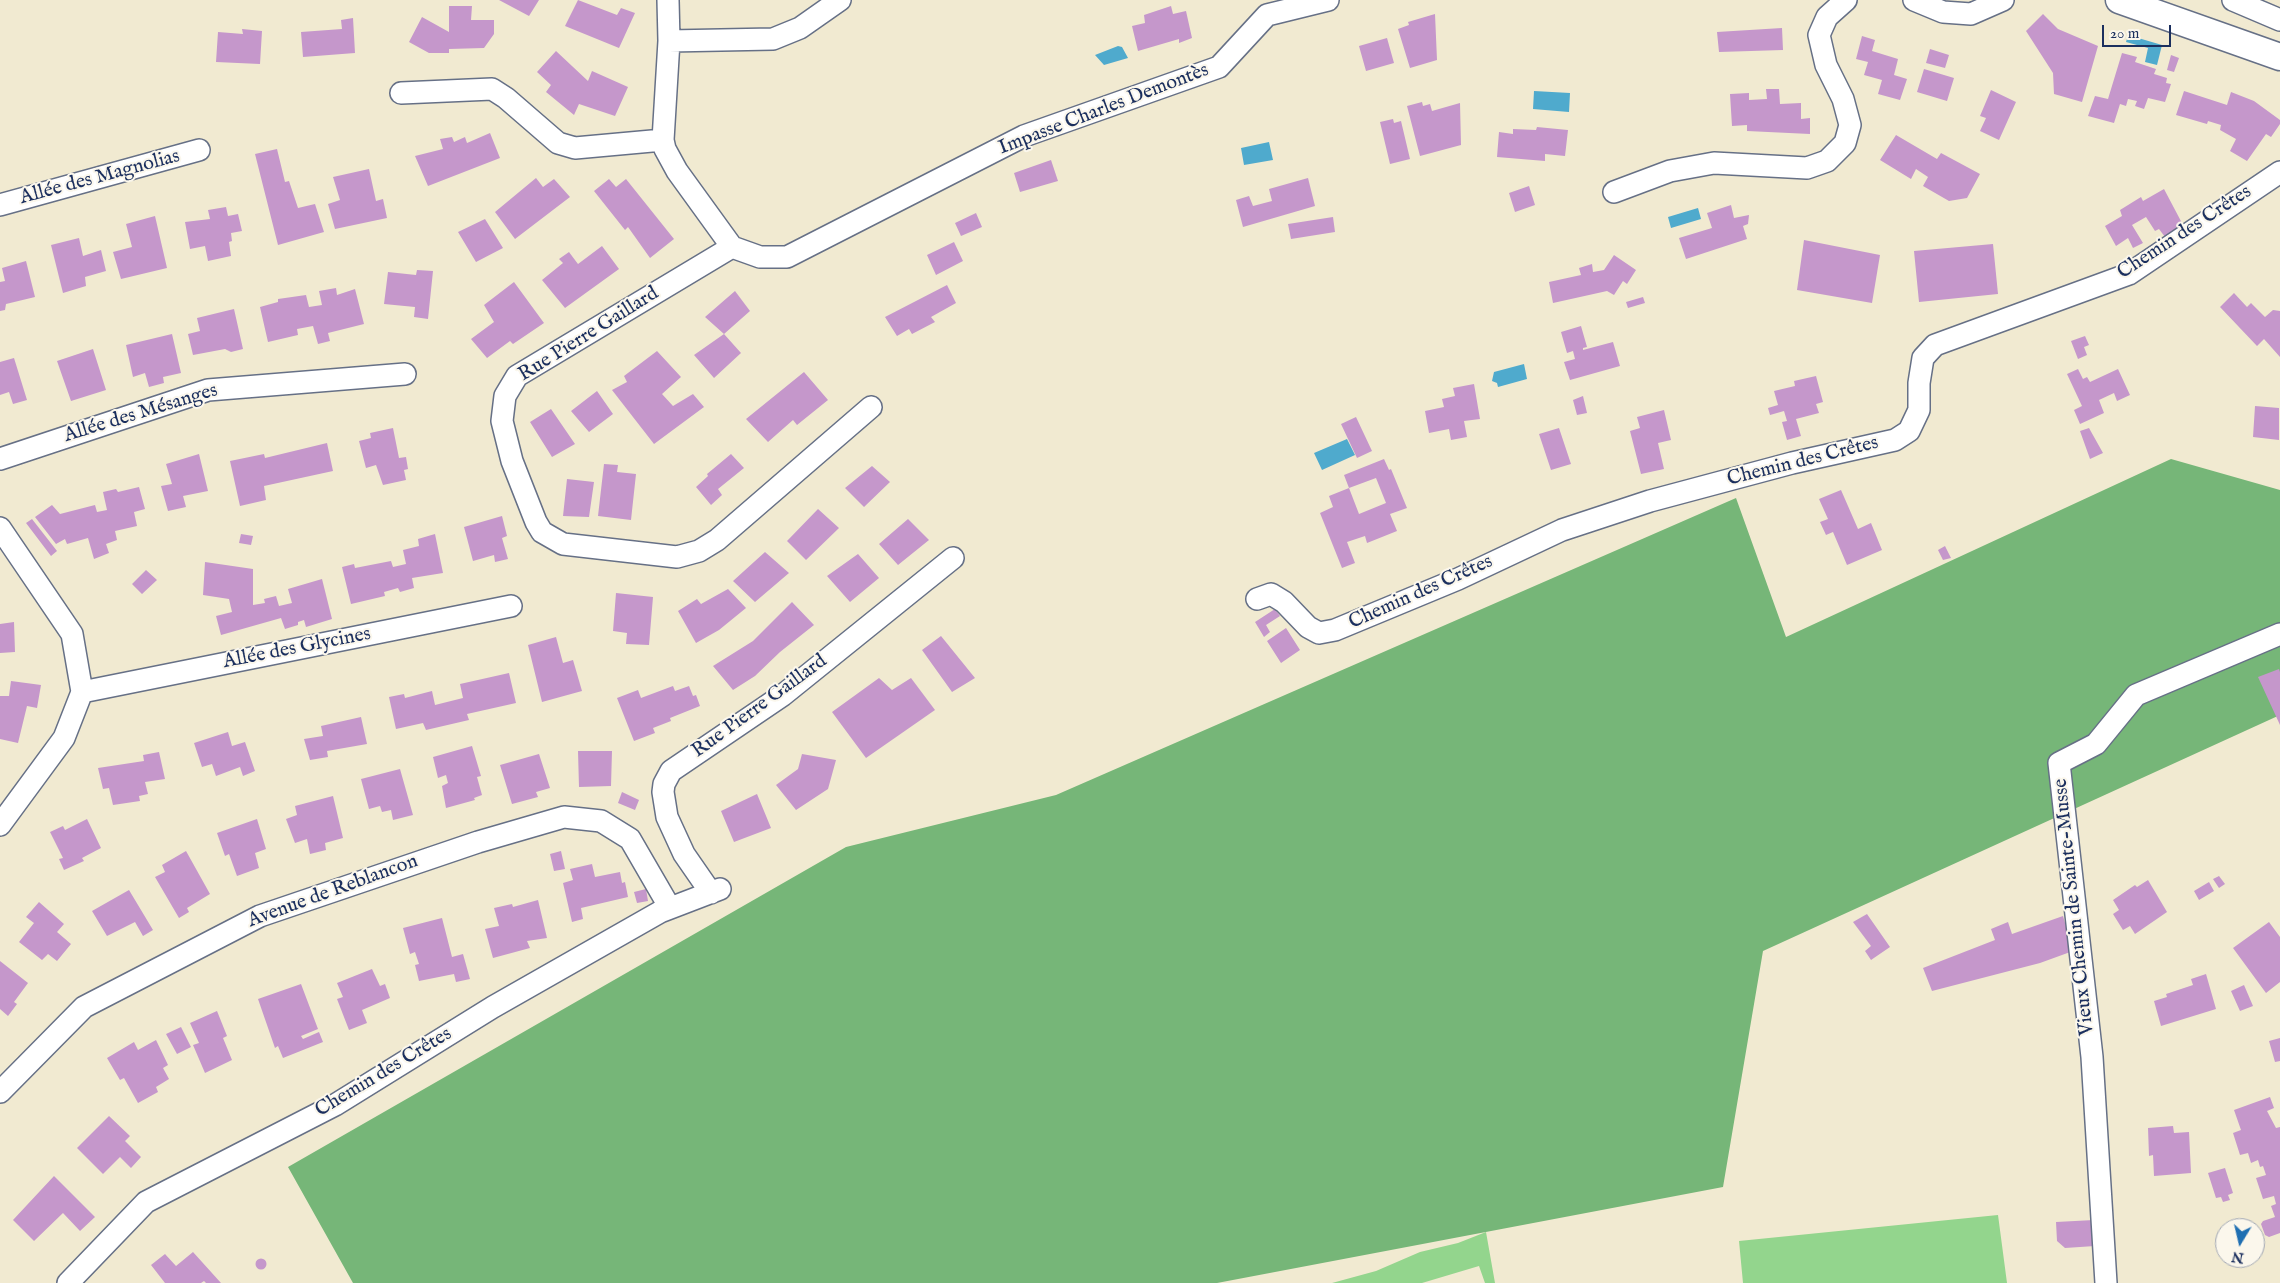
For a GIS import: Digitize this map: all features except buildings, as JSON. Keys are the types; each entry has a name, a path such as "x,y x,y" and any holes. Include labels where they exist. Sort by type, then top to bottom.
{"street":[{"path":"668,0 669,42 663,140 665,149 677,172 732,247"},
{"path":"669,42 773,39 800,28 840,0"},
{"name":"Impasse Charles Demontès","path":"732,247 760,257 786,257 1024,136 1219,67 1267,15 1328,0"},
{"path":"1614,192 1670,171 1714,163 1807,168 1827,161 1845,143 1850,125 1843,99 1826,65 1819,35 1827,18 1846,0"},
{"path":"1914,0 1943,12 1971,14 2003,0"},
{"path":"2119,0 2274,57"},
{"path":"2233,0 2280,20"},
{"path":"401,93 492,90 506,98 558,143 575,148 663,140"},
{"name":"Allée des Magnolias","path":"0,205 199,150"},
{"name":"Chemin des Crêtes","path":"1256,600 1271,594 1284,602 1308,626 1319,633 1335,630 1458,579 1562,530 1650,500 1792,463 1895,440 1909,431 1919,410 1918,382 1923,358 1935,345 2129,274 2280,172"},
{"name":"Rue Pierre Gaillard","path":"732,247 550,355 517,376 510,386 502,407 504,435 512,462 542,532 563,544 580,547 677,557 698,551 709,546 729,531 871,407"},
{"name":"Allée des Mésanges","path":"0,459 208,390 405,374"},
{"path":"0,528 72,634 82,692 64,738 0,825"},
{"name":"Rue Pierre Gaillard","path":"716,891 684,854 668,817 663,792 664,784 671,771 783,695 953,558"},
{"name":"Allée des Glycines","path":"82,692 511,606"},
{"name":"Vieux Chemin de Sainte-Musse","path":"2106,1283 2092,1057 2058,762 2096,744 2136,694 2280,634"},
{"name":"Avenue de Reblancon","path":"0,1092 84,1007 260,916 478,842 564,817 602,821 630,839 670,908"},
{"name":"Chemin des Crêtes","path":"68,1283 146,1202 335,1104 493,1007 670,908 716,891"}],"green space":[{"path":"2171,459 2280,490 2280,715 1763,951 1723,1187 1217,1283 353,1283 288,1167 846,847 1056,795 1736,498 1786,637"},
{"path":"1998,1215 2007,1283 1743,1283 1739,1241"},
{"path":"1486,1232 1495,1283 1485,1283 1479,1266 1422,1283 1332,1283 1376,1271 1420,1252 1458,1243"}],"water":[{"path":"2128,35 2162,45 2157,65 2145,62 2148,48 2126,42"},
{"path":"1118,46 1122,47 1128,58 1104,65 1095,55"},
{"path":"1534,91 1570,93 1569,112 1533,109"},
{"path":"1269,142 1273,160 1244,165 1241,148"},
{"path":"1698,208 1701,219 1671,228 1668,217"},
{"path":"1524,364 1527,379 1498,387 1497,383 1492,381 1494,372"},
{"path":"1347,439 1355,455 1322,470 1314,453"}]}
